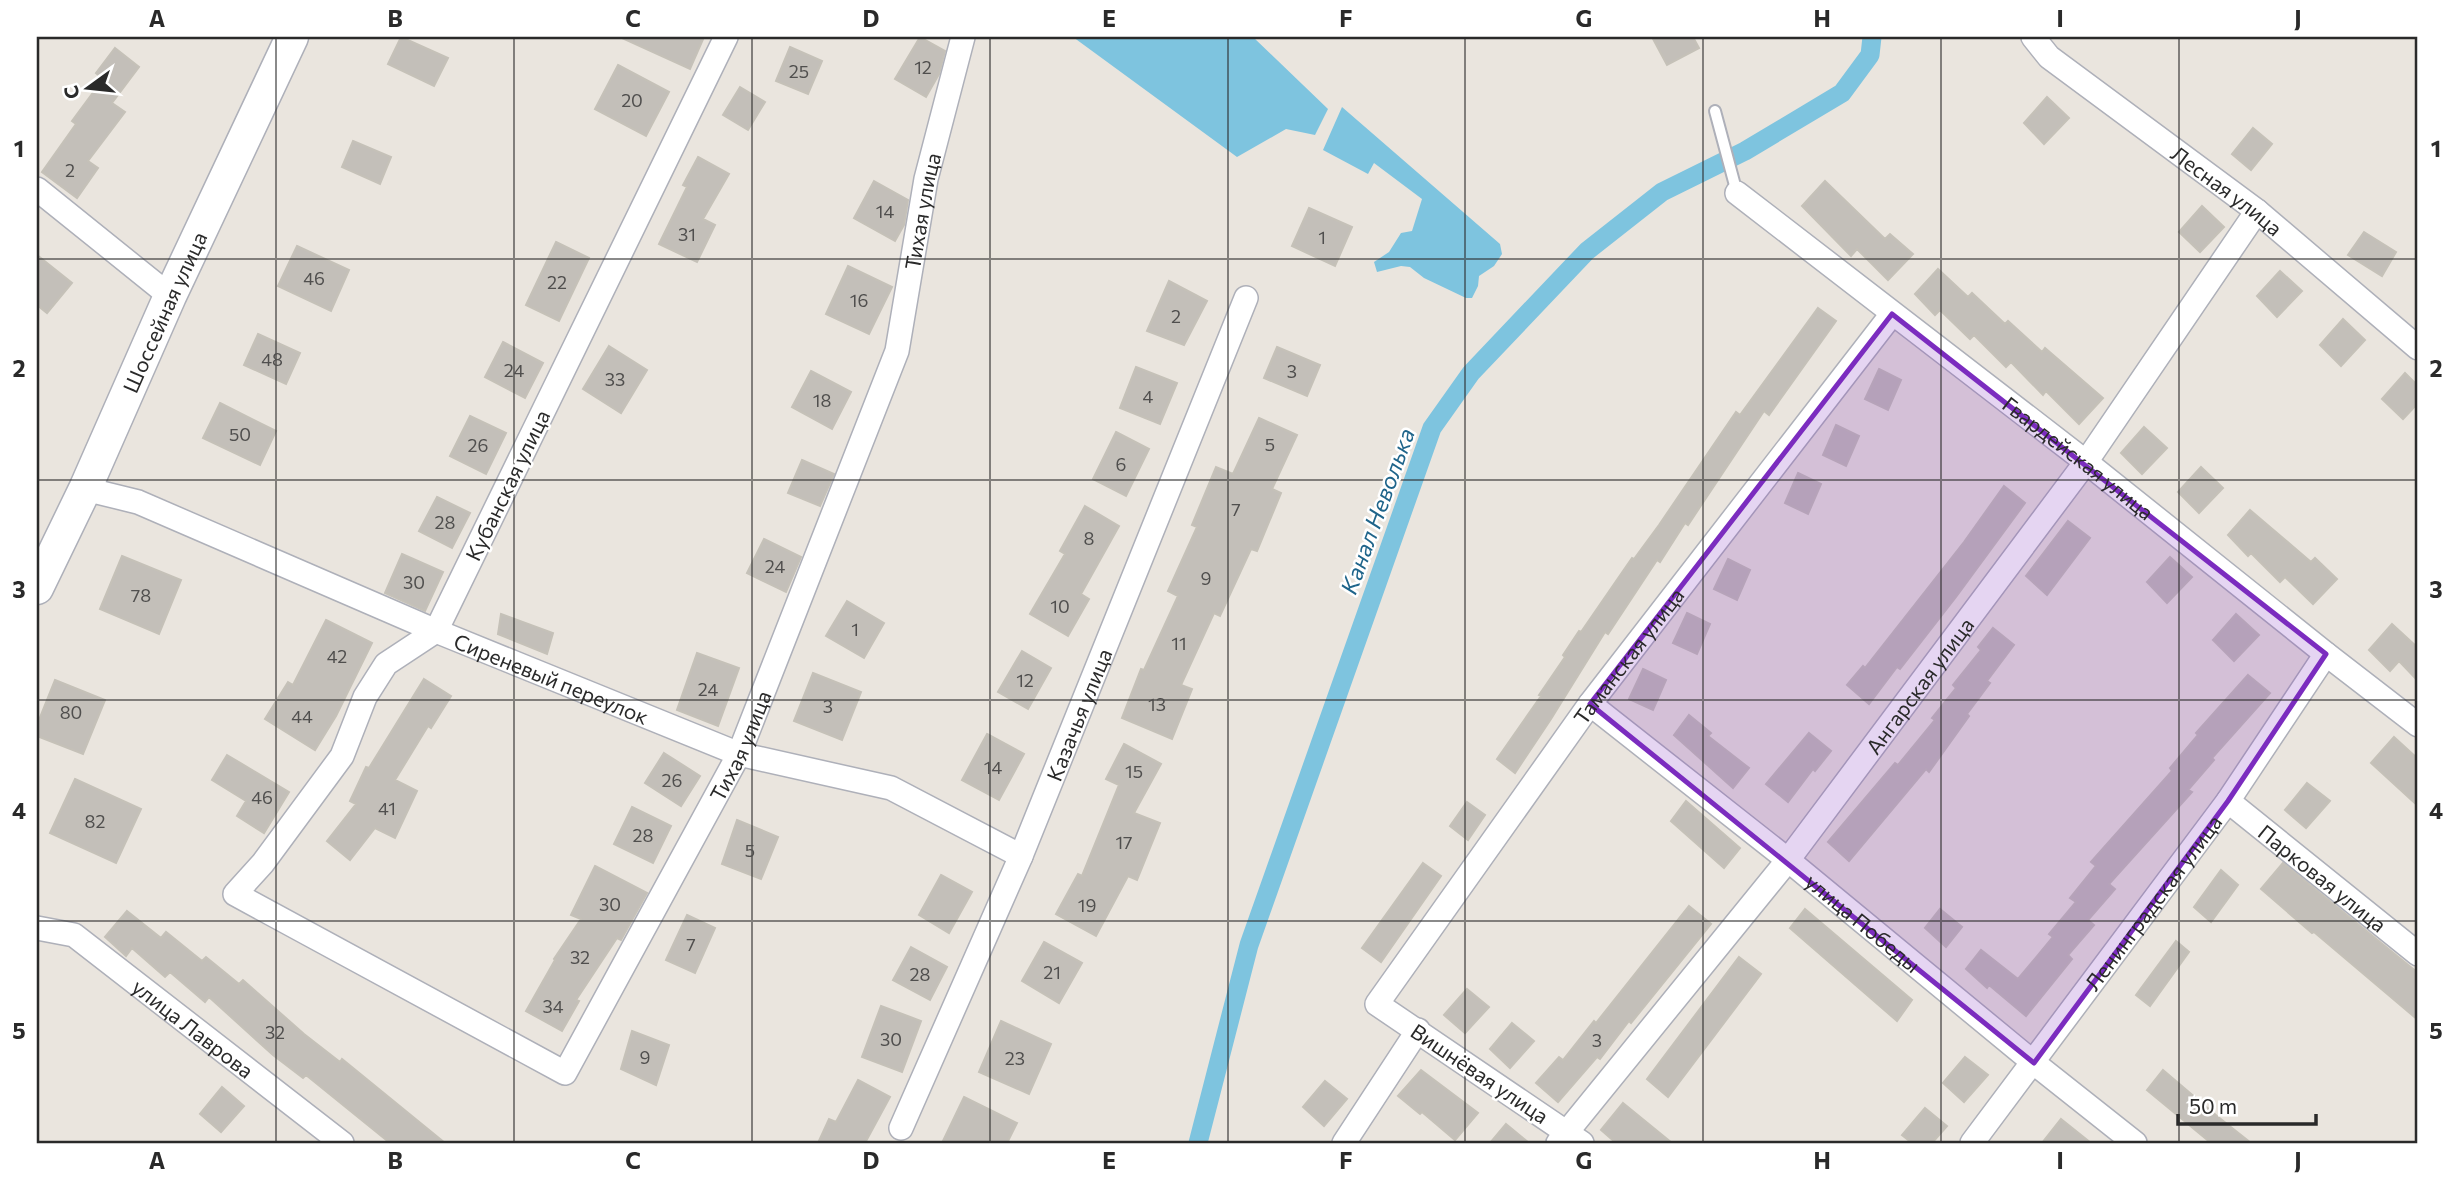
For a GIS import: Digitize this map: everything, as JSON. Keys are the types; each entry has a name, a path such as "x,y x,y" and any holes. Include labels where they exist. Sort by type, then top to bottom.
{"main road":[{"name":"Шоссейная улица","path":"38,581 85,489 288,39"}],"street":[{"name":"Кубанская улица","path":"436,631 726,37"},
{"name":"Тихая улица","path":"436,631 386,664 365,697 342,756 263,863 235,894 565,1073 739,754 897,351 926,179 963,37"},
{"name":"Лесная улица","path":"2034,37 2049,57 2257,211 2418,348"},
{"name":"Гвардейская улица","path":"1734,182 1892,314 2086,462 2418,725"},
{"path":"37,189 170,296"},
{"name":"Ангарская улица","path":"1569,1139 1788,860 2086,462 2257,211"},
{"name":"Казачья улица","path":"901,1128 1021,856 1246,298"},
{"name":"Таманская улица","path":"1377,1004 1590,704 1892,314"},
{"name":"Сиреневый переулок","path":"85,489 138,502 436,631 739,754 891,788 1021,856"},
{"name":"Ленинградская улица","path":"1972,1143 2228,801 2326,654"},
{"name":"улица Победы","path":"1590,704 1788,860 2034,1063 2136,1143"},
{"name":"Парковая улица","path":"2228,801 2418,954"},
{"name":"улица Лаврова","path":"37,928 74,935 342,1143"},
{"name":"Вишнёвая улица","path":"1377,1004 1418,1030 1569,1139"},
{"path":"1344,1143 1418,1030"}],"lane":[{"path":"1714,111 1734,182"}],"highlighted area":[{"path":"1892,314 2326,654 2228,801 2034,1063 1590,704"}],"water":[{"path":"1073,37 1253,37 1328,109 1315,135 1286,129 1237,157"},
{"path":"1342,107 1500,244 1502,254 1494,266 1479,276 1472,298 1466,298 1424,278 1410,267 1401,266 1377,272 1374,262 1389,252 1401,233 1412,231 1422,199 1374,163 1368,174 1323,150"}],"building":[{"path":"401,37 448,58 434,86 388,64"},
{"path":"620,37 704,37 690,69"},
{"path":"920,37 945,51 939,74 926,97 895,79"},
{"path":"1652,37 1693,37 1699,48 1667,65"},
{"path":"790,47 822,61 808,94 776,81"},
{"path":"115,48 139,67 112,103 125,112 88,161 98,168 77,198 42,172 76,124 72,121 103,79 96,73"},
{"path":"618,65 669,92 646,136 595,109"},
{"path":"740,87 765,102 748,130 723,115"},
{"path":"2047,97 2069,118 2044,144 2024,123"},
{"path":"2253,128 2272,144 2251,170 2232,154"},
{"path":"353,141 391,157 380,184 342,167"},
{"path":"698,157 729,174 703,219 715,225 697,262 659,244 687,187 683,185"},
{"path":"874,181 908,200 904,225 895,241 854,218"},
{"path":"1825,181 1885,239 1890,234 1913,254 1888,280 1857,249 1851,256 1802,206"},
{"path":"2202,206 2224,227 2200,252 2179,232"},
{"path":"1309,208 1352,227 1335,266 1292,246"},
{"path":"2364,232 2396,252 2382,276 2348,255"},
{"path":"556,242 589,258 559,321 526,305"},
{"path":"297,246 349,270 331,311 278,286"},
{"path":"37,255 72,283 47,313 37,305"},
{"path":"848,266 892,287 869,334 826,314"},
{"path":"1938,269 1968,297 1972,293 2005,324 2008,321 2042,352 2045,348 2103,398 2079,424 2046,391 2043,395 2011,362 2006,367 1974,335 1970,339 1940,310 1935,315 1915,294"},
{"path":"2280,271 2302,291 2277,317 2257,296"},
{"path":"1169,281 1207,301 1184,345 1147,331"},
{"path":"1818,308 1836,321 1769,415 1764,411 1688,525 1685,523 1660,562 1657,560 1608,634 1605,632 1515,773 1497,759 1541,696 1539,695 1565,657 1563,655 1632,558 1634,559 1659,525 1736,412 1740,415"},
{"path":"2343,319 2365,340 2341,366 2320,345"},
{"path":"258,334 300,353 286,384 244,365"},
{"path":"503,342 543,363 525,398 485,377"},
{"path":"609,346 647,370 621,413 583,389"},
{"path":"1277,347 1320,365 1307,396 1264,378"},
{"path":"1136,367 1177,383 1160,424 1120,408"},
{"path":"1879,369 1901,380 1888,410 1865,399"},
{"path":"811,371 851,392 832,429 792,407"},
{"path":"2405,373 2418,386 2418,403 2403,419 2382,399"},
{"path":"220,403 276,431 260,465 203,438"},
{"path":"470,416 506,433 486,474 450,456"},
{"path":"1259,418 1297,435 1272,489 1281,493 1257,551 1251,549 1220,616 1214,613 1181,685 1192,689 1172,739 1122,718 1141,669 1144,670 1178,596 1168,591 1197,527 1192,525 1216,467 1233,474"},
{"path":"1836,425 1859,436 1846,466 1823,455"},
{"path":"2144,427 2167,448 2142,474 2121,453"},
{"path":"1116,432 1149,449 1126,496 1093,479"},
{"path":"802,460 834,474 820,506 788,493"},
{"path":"2201,467 2223,488 2199,513 2178,492"},
{"path":"1798,473 1821,484 1808,514 1785,503"},
{"path":"2004,486 2025,503 1956,597 1869,704 1847,685 1863,666 1865,668 1964,542"},
{"path":"437,497 470,513 452,548 419,531"},
{"path":"1085,506 1119,526 1081,594 1089,599 1068,636 1030,614 1065,554 1060,551"},
{"path":"2250,510 2311,562 2315,558 2337,579 2313,604 2285,577 2280,582 2251,553 2248,556 2228,535"},
{"path":"2068,521 2090,538 2047,595 2026,576"},
{"path":"764,539 801,557 786,592 747,573"},
{"path":"402,554 443,572 425,611 385,593"},
{"path":"122,556 181,580 159,634 100,609"},
{"path":"2170,557 2192,577 2167,603 2147,582"},
{"path":"1728,559 1750,570 1737,600 1714,589"},
{"path":"847,601 884,623 864,658 826,636"},
{"path":"1687,613 1710,624 1697,654 1673,643"},
{"path":"501,614 553,633 547,654 498,634"},
{"path":"2236,614 2259,635 2234,661 2213,640"},
{"path":"326,620 372,643 336,716 315,750 265,719 288,682 293,685"},
{"path":"2392,624 2418,648 2418,681 2399,661 2390,671 2369,650"},
{"path":"1993,628 2014,645 1987,681 1990,683 1967,714 1969,716 1929,772 1926,769 1849,861 1828,842 1935,720 1932,718 1956,688 1953,685 1981,650 1978,647"},
{"path":"1022,651 1051,668 1028,709 998,692"},
{"path":"697,653 739,668 718,726 677,710"},
{"path":"1643,669 1666,680 1653,710 1629,699"},
{"path":"813,673 861,692 842,740 794,721"},
{"path":"2248,675 2270,693 2212,758 2214,760 2188,790 2192,792 2109,884 2115,889 2088,920 2094,925 2068,955 2072,959 2026,1016 1989,985 1987,988 1966,969 1981,950 2018,979 2053,937 2049,934 2076,902 2070,898 2096,866 2091,862 2172,771 2170,768 2198,735 2196,733"},
{"path":"424,679 451,696 431,728 428,726 395,780 417,791 395,838 375,828 350,860 327,841 356,804 350,801 366,767 369,768"},
{"path":"55,680 105,700 83,754 37,736 37,725"},
{"path":"1689,715 1711,733 1708,736 1749,768 1733,788 1674,735"},
{"path":"1809,733 1831,751 1815,771 1813,769 1788,802 1766,784"},
{"path":"987,734 1024,754 999,800 962,780"},
{"path":"2394,737 2418,759 2418,806 2371,763"},
{"path":"1124,744 1161,764 1134,813 1160,823 1137,880 1128,876 1096,936 1056,914 1078,874 1082,876 1119,785 1106,779"},
{"path":"664,753 700,776 681,806 645,783"},
{"path":"227,755 289,792 264,833 237,816 246,801 212,780"},
{"path":"75,779 141,809 116,863 50,833"},
{"path":"2307,783 2330,801 2306,828 2285,810"},
{"path":"1686,801 1740,848 1724,868 1671,821"},
{"path":"1467,802 1485,815 1468,840 1450,826"},
{"path":"632,807 671,826 653,863 614,844"},
{"path":"737,820 778,837 761,879 722,864"},
{"path":"1423,863 1441,876 1381,962 1362,948"},
{"path":"2283,863 2418,973 2418,1020 2261,889"},
{"path":"595,866 647,893 621,940 617,938 576,1000 579,1001 562,1031 526,1011 554,959 581,919 571,915"},
{"path":"2221,870 2238,885 2211,922 2194,907"},
{"path":"941,875 972,892 949,933 919,915"},
{"path":"1689,906 1711,924 1631,1023 1629,1021 1600,1059 1597,1057 1558,1102 1536,1083 1559,1057 1563,1060 1594,1021 1596,1023"},
{"path":"1805,909 1912,1000 1897,1021 1790,928"},
{"path":"1940,909 1962,927 1946,947 1925,928"},
{"path":"127,911 161,938 166,932 202,961 206,957 239,984 243,980 304,1034 340,1062 342,1059 445,1143 390,1143 306,1075 303,1078 273,1055 209,997 205,1002 170,972 165,977 132,948 126,956 105,937"},
{"path":"687,915 715,928 695,973 666,960"},
{"path":"2176,941 2189,952 2150,1006 2136,995"},
{"path":"1044,942 1082,963 1059,1003 1022,981"},
{"path":"911,947 947,967 930,1000 893,980"},
{"path":"1739,957 1761,974 1668,1097 1647,1079"},
{"path":"1467,989 1489,1007 1465,1033 1444,1015"},
{"path":"881,1006 921,1021 902,1072 862,1057"},
{"path":"1001,1021 1051,1044 1029,1094 979,1072"},
{"path":"1512,1023 1534,1041 1510,1068 1490,1049"},
{"path":"632,1031 669,1045 656,1085 621,1069"},
{"path":"1965,1057 1988,1075 1964,1102 1943,1083"},
{"path":"1421,1070 1478,1113 1455,1140 1398,1096"},
{"path":"2163,1070 2251,1143 2211,1143 2147,1090"},
{"path":"858,1080 890,1097 865,1143 818,1143 829,1119 836,1122"},
{"path":"1325,1081 1347,1099 1324,1126 1303,1107"},
{"path":"222,1087 244,1106 221,1132 200,1114"},
{"path":"964,1097 1017,1123 1007,1143 942,1143"},
{"path":"1623,1103 1672,1143 1616,1143 1601,1130"},
{"path":"1925,1108 1947,1126 1932,1143 1912,1143 1902,1135"},
{"path":"2061,1119 2091,1143 2042,1143"},
{"path":"1506,1124 1529,1143 1490,1143"}],"waterway":[{"name":"Канал Неволька","path":"1198,1143 1249,945 1432,428 1471,373 1587,251 1662,192 1745,151 1842,93 1870,55 1872,37"}]}
